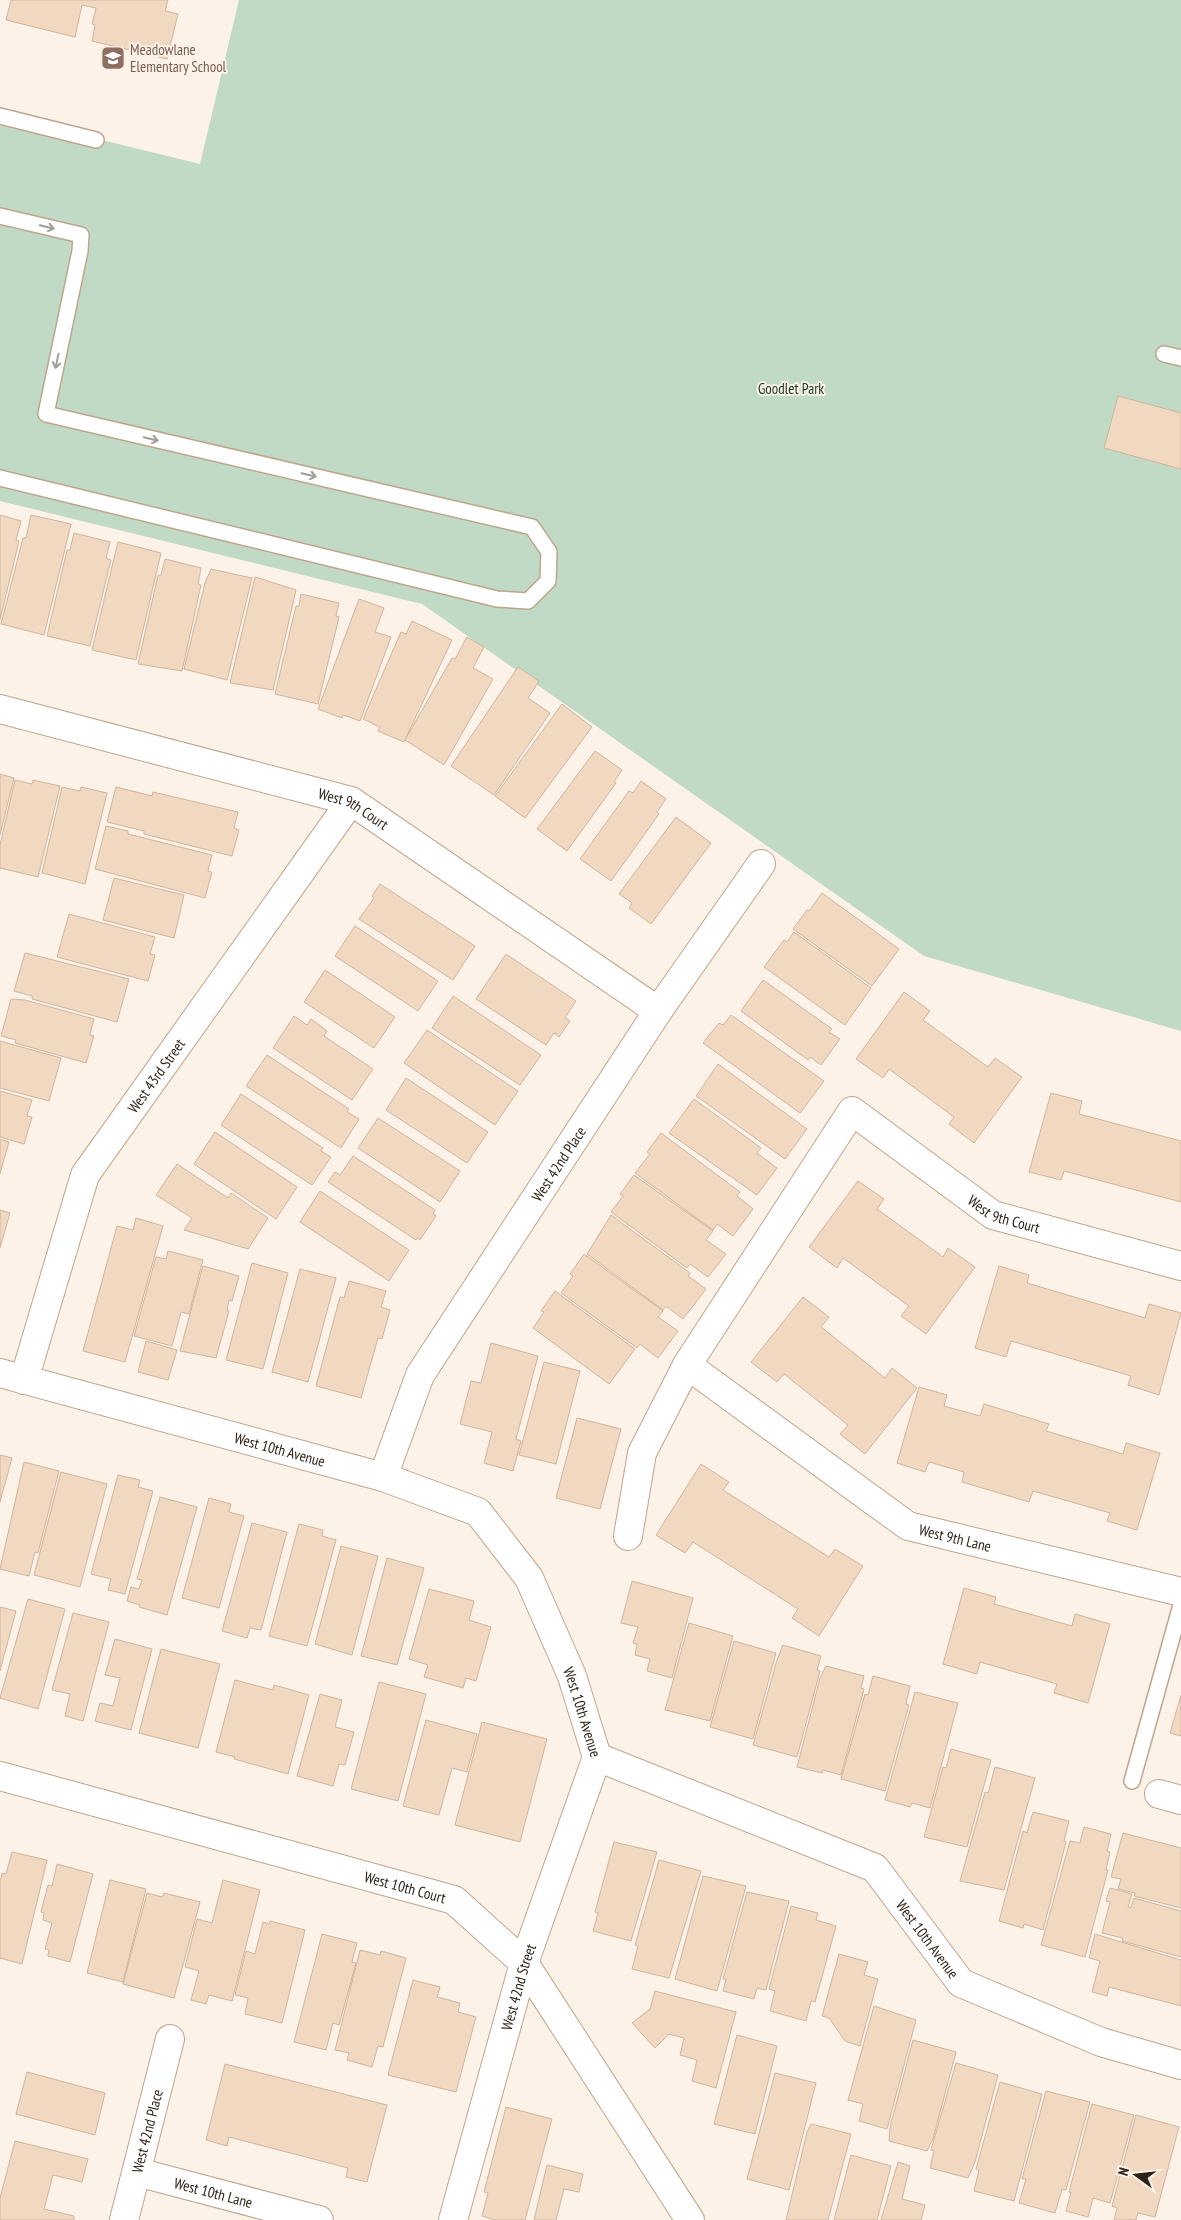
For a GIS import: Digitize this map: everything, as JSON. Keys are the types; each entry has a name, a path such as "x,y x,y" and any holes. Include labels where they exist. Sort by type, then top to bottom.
{"street":[{"name":"West 9th Court","path":"0,709 351,801 658,1011"},
{"name":"West 43rd Street","path":"12,1376 85,1175 351,801"},
{"name":"West 42nd Place","path":"383,1477 420,1375 658,1011 761,864"},
{"name":"West 9th Court","path":"687,1366 852,1112 993,1215 1181,1266"},
{"path":"628,1536 642,1453 687,1366"},
{"name":"West 9th Lane","path":"687,1366 908,1526 1181,1592"},
{"name":"West 10th Avenue","path":"12,1376 383,1477 478,1512 529,1578 572,1676 597,1757 875,1868 961,1982 1100,2042 1181,2064"},
{"name":"West 42nd Street","path":"453,2220 524,1963 597,1757"},
{"name":"West 10th Court","path":"0,1776 454,1900 524,1963 690,2220"},
{"name":"West 42nd Place","path":"124,2220 170,2040"},
{"name":"West 10th Lane","path":"137,2172 319,2220"}],"lane":[{"path":"0,116 96,140"},
{"path":"0,216 81,235 80,251 46,414 532,527 549,552 548,581 528,601 497,599 0,478"},
{"path":"1164,354 1181,358"},
{"path":"1132,1781 1181,1605"}],"green space":[{"name":"Goodlet Park","path":"239,0 1181,0 1181,1031 924,956 422,604 0,501 0,115 200,164"}],"building":[{"path":"11,0 168,0 165,11 178,14 167,59 92,41 95,25 92,24 96,8 82,5 75,37 6,20"},
{"path":"1118,396 1181,413 1181,469 1104,448"},
{"path":"0,515 21,521 16,540 19,541 0,620"},
{"path":"31,515 71,524 44,635 1,624 23,538 26,538"},
{"path":"74,533 110,542 106,558 111,560 90,646 47,636 67,550 70,550"},
{"path":"118,542 161,553 136,660 92,650"},
{"path":"165,559 201,568 198,584 201,585 182,671 138,664 158,575 161,575"},
{"path":"211,569 252,578 227,680 184,669 205,583"},
{"path":"255,577 296,590 273,690 230,683"},
{"path":"301,594 339,603 336,616 339,617 318,704 275,694 296,606 299,606"},
{"path":"359,599 384,608 375,632 391,637 360,721 343,715 342,718 318,709"},
{"path":"412,621 452,640 404,742 378,731 380,727 363,719 401,632 406,634"},
{"path":"467,637 484,647 473,668 493,679 444,765 405,740 452,658 455,659"},
{"path":"518,667 539,681 528,698 550,713 494,795 451,766"},
{"path":"562,704 592,727 525,818 495,796"},
{"path":"595,751 622,770 614,782 616,783 567,851 537,829"},
{"path":"0,774 14,778 0,835"},
{"path":"15,780 32,784 33,780 60,786 38,877 0,868 0,845"},
{"path":"641,781 666,799 657,812 659,814 611,881 580,859 629,791 633,793"},
{"path":"62,787 80,791 81,787 107,793 85,884 42,873"},
{"path":"116,787 152,796 153,792 238,812 234,828 239,830 232,856 144,834 144,831 107,822"},
{"path":"676,817 711,843 651,924 629,908 632,903 619,894"},
{"path":"106,826 128,831 128,834 212,855 208,871 212,872 205,898 95,869"},
{"path":"114,878 184,895 174,938 103,920"},
{"path":"380,884 475,946 453,980 359,919 374,898 372,896"},
{"path":"822,893 899,949 872,986 793,929"},
{"path":"69,914 155,937 150,954 155,955 148,981 57,957"},
{"path":"355,926 438,981 418,1011 335,956"},
{"path":"794,932 871,988 845,1025 764,967 784,940 787,942"},
{"path":"25,953 129,979 117,1022 32,999 32,996 14,991"},
{"path":"506,954 576,1001 565,1018 570,1021 559,1037 554,1033 546,1045 476,999"},
{"path":"325,970 395,1017 374,1048 304,1002"},
{"path":"763,980 832,1029 829,1032 840,1039 821,1065 810,1057 808,1060 741,1011"},
{"path":"904,992 930,1011 923,1020 988,1067 995,1058 1022,1077 974,1143 949,1124 954,1117 889,1069 883,1078 856,1059"},
{"path":"453,996 541,1055 520,1085 432,1028"},
{"path":"11,999 25,1000 94,1019 90,1035 94,1036 86,1063 15,1043 16,1040 1,1036"},
{"path":"731,1015 824,1081 800,1113 703,1043 719,1023 723,1025"},
{"path":"294,1016 307,1025 311,1019 327,1031 324,1036 373,1069 352,1100 273,1048"},
{"path":"427,1030 518,1091 495,1125 404,1063"},
{"path":"0,1041 61,1058 49,1101 0,1088"},
{"path":"267,1055 349,1109 347,1112 359,1119 341,1148 246,1086"},
{"path":"718,1064 807,1129 785,1159 696,1096"},
{"path":"406,1078 488,1132 467,1163 386,1110"},
{"path":"0,1091 32,1100 27,1116 32,1117 24,1144 0,1137"},
{"path":"1051,1093 1082,1101 1079,1114 1181,1141 1181,1202 1064,1171 1061,1180 1029,1172"},
{"path":"241,1094 323,1148 321,1151 331,1157 312,1185 221,1125"},
{"path":"694,1099 761,1148 757,1153 777,1168 757,1195 669,1133"},
{"path":"378,1118 460,1171 440,1202 358,1148"},
{"path":"215,1132 297,1187 276,1219 194,1164"},
{"path":"661,1133 740,1192 737,1196 753,1209 733,1236 717,1224 713,1230 635,1173 650,1154 647,1152"},
{"path":"0,1139 9,1142 0,1174"},
{"path":"353,1156 435,1210 433,1214 436,1216 420,1240 417,1238 416,1240 328,1182 335,1172 340,1175"},
{"path":"177,1164 228,1198 231,1193 268,1218 248,1249 184,1230 192,1218 156,1195"},
{"path":"634,1175 713,1231 706,1240 726,1254 708,1277 690,1264 687,1268 611,1212 623,1196 620,1194"},
{"path":"858,1181 884,1199 877,1209 943,1257 948,1248 975,1267 926,1334 901,1316 909,1306 843,1258 837,1268 809,1247"},
{"path":"320,1191 409,1250 389,1281 300,1222"},
{"path":"0,1210 10,1213 0,1248"},
{"path":"611,1215 690,1273 688,1276 706,1289 683,1319 666,1306 663,1310 587,1254"},
{"path":"136,1218 163,1226 125,1362 83,1351 117,1226 133,1230"},
{"path":"168,1251 203,1260 189,1314 181,1312 172,1346 134,1336 156,1257 166,1259"},
{"path":"584,1254 663,1311 658,1317 678,1331 658,1358 640,1344 637,1348 561,1293 573,1276 570,1274"},
{"path":"252,1263 288,1273 263,1369 226,1360"},
{"path":"203,1266 239,1276 232,1301 229,1300 227,1310 229,1311 216,1358 180,1351"},
{"path":"999,1266 1029,1275 1027,1283 1145,1318 1149,1304 1181,1313 1159,1395 1128,1385 1131,1376 1011,1341 1006,1357 975,1348"},
{"path":"300,1269 336,1278 308,1382 272,1372"},
{"path":"349,1281 386,1291 381,1307 390,1310 382,1339 378,1338 361,1398 316,1386 340,1297 344,1298"},
{"path":"555,1291 635,1349 609,1384 533,1328 544,1312 541,1311"},
{"path":"803,1297 829,1317 821,1327 885,1378 892,1368 917,1388 865,1454 840,1434 848,1425 784,1374 777,1382 751,1362"},
{"path":"146,1341 177,1350 168,1380 138,1372"},
{"path":"491,1343 538,1356 516,1439 521,1441 513,1471 484,1463 492,1432 460,1424 471,1381 481,1383"},
{"path":"544,1362 580,1371 556,1464 519,1455"},
{"path":"919,1387 947,1395 944,1406 980,1416 984,1404 1049,1424 1046,1431 1123,1454 1126,1443 1160,1453 1137,1530 1107,1521 1110,1513 1033,1491 1029,1502 962,1482 964,1472 929,1462 925,1472 897,1463"},
{"path":"577,1418 621,1429 600,1509 556,1498"},
{"path":"0,1455 12,1458 0,1502"},
{"path":"24,1462 59,1471 38,1553 35,1552 29,1576 0,1569"},
{"path":"701,1464 729,1482 723,1490 829,1557 835,1549 863,1566 819,1636 792,1618 798,1609 693,1542 685,1553 656,1535"},
{"path":"61,1472 107,1484 80,1587 34,1575"},
{"path":"118,1475 140,1480 138,1487 153,1491 125,1594 108,1590 111,1579 91,1574"},
{"path":"160,1497 197,1507 167,1615 139,1607 140,1605 127,1601 131,1587 139,1589 142,1580 137,1579"},
{"path":"209,1498 231,1504 229,1512 244,1516 219,1608 182,1598"},
{"path":"252,1523 287,1532 261,1630 250,1628 247,1638 222,1631"},
{"path":"299,1524 323,1530 322,1536 336,1540 307,1646 269,1636"},
{"path":"341,1546 378,1556 352,1655 315,1644"},
{"path":"387,1558 424,1568 397,1665 361,1656"},
{"path":"632,1581 693,1598 672,1678 647,1671 650,1659 635,1655 637,1644 633,1643 638,1627 621,1623"},
{"path":"964,1588 996,1597 994,1604 1072,1626 1075,1614 1110,1624 1088,1703 1054,1693 1057,1684 980,1662 977,1674 943,1664"},
{"path":"429,1589 474,1601 469,1620 491,1627 476,1681 466,1678 463,1688 424,1677 428,1665 409,1659"},
{"path":"28,1599 65,1609 38,1709 0,1698"},
{"path":"0,1607 16,1611 0,1671"},
{"path":"73,1613 109,1622 83,1721 65,1716 70,1694 52,1690"},
{"path":"689,1623 733,1636 710,1721 665,1710"},
{"path":"115,1639 152,1649 131,1730 95,1721 100,1703 113,1706 120,1678 105,1675"},
{"path":"734,1641 776,1653 753,1739 710,1727"},
{"path":"783,1645 821,1656 817,1670 820,1671 797,1757 753,1745"},
{"path":"161,1649 220,1664 198,1748 139,1733"},
{"path":"826,1666 864,1676 861,1688 864,1689 841,1775 823,1770 822,1773 797,1767 820,1678"},
{"path":"873,1676 910,1686 906,1704 909,1705 885,1791 841,1779 865,1694 868,1695"},
{"path":"235,1680 273,1690 274,1685 309,1695 288,1774 216,1752"},
{"path":"379,1682 426,1694 398,1801 351,1789"},
{"path":"915,1692 958,1703 930,1808 912,1803 910,1807 885,1800"},
{"path":"320,1694 342,1700 335,1727 354,1732 345,1765 339,1764 333,1786 297,1776"},
{"path":"1181,1695 1181,1736 1170,1733"},
{"path":"426,1720 477,1734 467,1772 452,1768 439,1815 403,1806"},
{"path":"482,1722 547,1739 520,1842 455,1825"},
{"path":"951,1749 991,1760 967,1847 924,1837 943,1767 946,1768"},
{"path":"995,1767 1035,1778 1004,1890 960,1881 985,1792 988,1793"},
{"path":"1033,1812 1069,1821 1064,1841 1066,1842 1043,1930 1024,1924 1023,1928 999,1921 1023,1831 1027,1833"},
{"path":"1084,1827 1111,1834 1107,1851 1110,1852 1106,1870 1108,1870 1085,1957 1041,1945 1070,1841 1080,1843"},
{"path":"1123,1833 1181,1848 1181,1908 1134,1896 1135,1893 1118,1889 1121,1879 1111,1877"},
{"path":"614,1842 657,1852 631,1941 593,1931 598,1913 595,1912"},
{"path":"12,1852 47,1860 22,1964 0,1958 0,1882 2,1873 6,1874"},
{"path":"659,1860 701,1871 669,1978 632,1969 638,1946 635,1945"},
{"path":"57,1864 93,1874 70,1962 48,1956 49,1950 45,1949 52,1923 43,1920 44,1913 41,1912 48,1885 52,1886"},
{"path":"703,1876 746,1886 717,1991 675,1979"},
{"path":"110,1880 146,1889 123,1982 87,1973"},
{"path":"223,1880 260,1890 232,2001 209,1995 206,2004 191,2000 199,1971 185,1967 197,1919 212,1923"},
{"path":"1110,1888 1132,1894 1128,1907 1131,1908 1134,1898 1181,1911 1181,1957 1122,1941 1123,1938 1102,1933 1110,1902 1106,1901"},
{"path":"747,1892 789,1901 766,1990 757,1988 754,1999 723,1991 726,1979 723,1979"},
{"path":"147,1893 162,1897 164,1893 200,1902 174,1998 123,1984"},
{"path":"791,1906 818,1913 816,1920 836,1926 815,2002 811,2001 806,2021 770,2011 775,1991 769,1989"},
{"path":"270,1921 305,1930 282,2023 245,2014 248,1998 235,1995 246,1951 255,1954 263,1922 269,1924"},
{"path":"322,1934 357,1943 352,1962 356,1963 339,2025 333,2023 326,2050 294,2042"},
{"path":"1095,1934 1181,1960 1181,2006 1109,1987 1107,1996 1092,1992 1100,1961 1089,1958"},
{"path":"360,1950 380,1955 381,1951 406,1958 383,2047 378,2046 372,2067 347,2060 349,2053 335,2050"},
{"path":"839,1954 868,1962 864,1975 878,1979 860,2046 845,2041 829,2018 822,2016"},
{"path":"413,1980 440,1987 437,1997 460,2003 458,2012 476,2017 456,2092 388,2075"},
{"path":"655,1991 736,2012 716,2088 692,2081 697,2060 680,2055 684,2038 669,2034 655,2048 632,2023 650,2009"},
{"path":"874,2006 916,2020 887,2129 859,2121 863,2104 848,2100"},
{"path":"737,2035 777,2046 755,2134 714,2124"},
{"path":"913,2040 956,2052 933,2139 927,2151 889,2141 890,2127"},
{"path":"956,2063 998,2075 975,2162 968,2178 930,2168 934,2151 931,2150"},
{"path":"225,2064 387,2105 367,2182 346,2177 348,2168 229,2137 227,2146 206,2140"},
{"path":"27,2072 105,2093 95,2135 16,2114"},
{"path":"775,2073 816,2083 789,2190 747,2179"},
{"path":"1000,2082 1042,2094 1014,2201 974,2191 979,2170 976,2169"},
{"path":"1046,2091 1090,2102 1066,2190 1062,2189 1055,2213 1019,2203 1026,2179 1022,2179"},
{"path":"1092,2104 1134,2115 1110,2203 1093,2198 1088,2217 1066,2211 1071,2192 1069,2192"},
{"path":"506,2107 552,2119 525,2220 495,2220 482,2216 488,2193 484,2192"},
{"path":"1136,2115 1179,2127 1155,2217 1138,2213 1136,2220 1114,2220 1117,2208 1112,2206"},
{"path":"811,2124 851,2134 828,2220 786,2220 807,2132"},
{"path":"15,2141 88,2159 82,2182 53,2175 44,2209 74,2216 74,2220 0,2220 0,2198"},
{"path":"851,2155 891,2166 877,2220 834,2220"},
{"path":"898,2162 910,2166 902,2199 925,2205 921,2220 881,2220"},
{"path":"547,2165 583,2174 579,2192 564,2189 556,2220 534,2220"}],"place":[{"name":"Meadowlane Elementary School","path":"113,58"}]}
